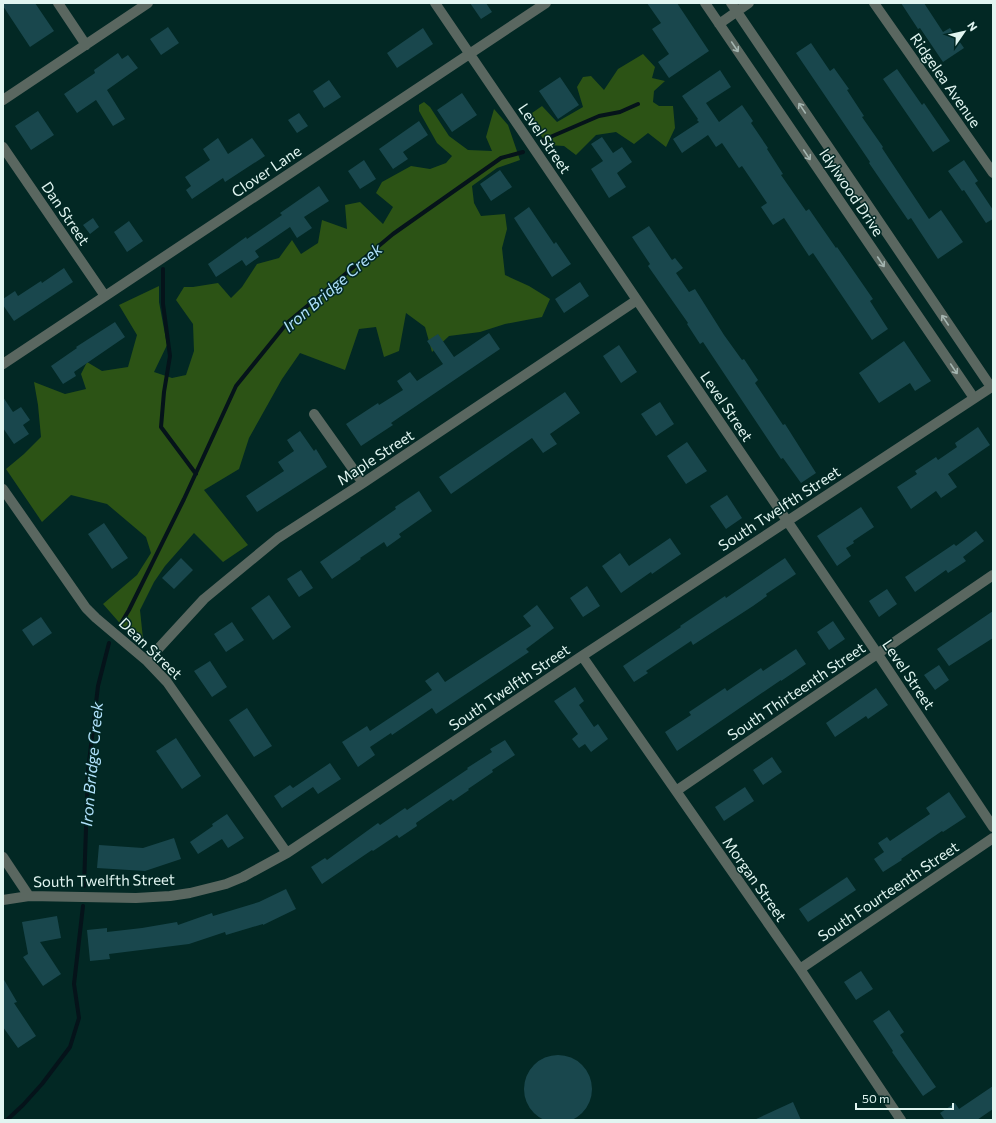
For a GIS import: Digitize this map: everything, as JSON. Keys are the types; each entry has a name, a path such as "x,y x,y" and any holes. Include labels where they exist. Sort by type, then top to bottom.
{"street":[{"path":"58,3 86,45"},
{"path":"3,100 148,3"},
{"name":"Level Street","path":"436,3 877,653 993,827"},
{"name":"Clover Lane","path":"3,364 546,3"},
{"name":"Idylwood Drive","path":"705,3 974,398"},
{"path":"719,24 734,7 749,3"},
{"name":"Ridgelea Avenue","path":"874,3 989,160 993,173"},
{"name":"Idylwood Drive","path":"734,7 992,387"},
{"name":"Dan Street","path":"3,147 104,296"},
{"name":"Maple Street","path":"147,661 204,599 278,538 637,300"},
{"name":"South Twelfth Street","path":"3,900 29,896 136,898 170,896 190,893 226,884 243,877 287,853 582,656 992,387"},
{"path":"314,414 363,483"},
{"name":"Dean Street","path":"3,489 86,608 147,661 174,691 287,853"},
{"name":"South Thirteenth Street","path":"676,791 993,575"},
{"name":"Morgan Street","path":"582,656 800,969 901,1120"},
{"name":"South Fourteenth Street","path":"800,969 993,838"},
{"path":"3,857 29,896"}],"green space":[{"path":"643,54 655,67 652,78 665,81 654,91 653,102 659,106 673,106 675,128 666,147 648,133 634,144 616,132 596,135 576,155 564,146 548,145 537,130 532,113 542,106 557,122 583,107 577,87 583,77 591,76 604,90 618,69"},
{"path":"424,102 430,107 449,136 468,150 492,151 486,137 494,109 508,125 520,160 497,168 472,186 474,203 481,216 505,214 507,229 502,248 505,275 529,286 550,299 542,317 505,324 480,332 449,336 432,352 425,327 406,313 399,351 384,357 376,327 359,329 345,370 300,353 282,379 249,438 239,469 204,490 248,545 223,562 194,533 165,566 154,582 140,610 143,639 125,629 103,604 137,575 151,553 146,537 107,504 71,495 42,522 6,469 41,437 34,382 65,394 86,389 81,374 87,362 102,371 128,367 137,335 119,305 159,286 159,302 167,345 154,372 172,378 186,375 194,351 193,324 176,300 184,287 218,283 231,298 242,287 257,264 279,258 292,240 301,254 318,243 322,220 347,229 345,205 360,202 383,224 393,207 376,193 382,182 411,166 430,169 446,163 452,156 437,143 419,111 419,105"}],"building":[{"path":"3,3 35,3 54,31 30,47 3,6"},
{"path":"470,3 486,3 492,12 481,19"},
{"path":"647,3 677,3 709,51 669,78 658,62 669,54 652,29 661,23"},
{"path":"901,3 924,3 943,32 950,28 964,48 943,62 920,28 918,29"},
{"path":"168,27 179,43 161,55 150,39"},
{"path":"423,28 433,44 397,68 387,53"},
{"path":"811,43 830,71 834,68 849,89 847,90 864,116 862,117 929,219 941,210 963,242 938,259 911,218 908,220 796,53"},
{"path":"118,53 122,59 128,55 138,68 107,90 125,119 113,126 96,100 77,113 64,94 95,73 94,70"},
{"path":"897,69 922,105 924,103 950,141 933,152 883,79"},
{"path":"720,70 731,87 706,103 719,122 742,105 753,121 751,123 783,174 781,175 806,211 809,209 873,299 870,301 888,329 872,340 813,253 809,256 784,218 773,225 761,207 767,203 742,166 739,168 722,143 716,147 708,135 682,153 673,139 699,122 682,96"},
{"path":"560,77 579,105 558,119 539,91"},
{"path":"329,80 341,97 324,108 313,91"},
{"path":"462,93 477,115 452,132 437,110"},
{"path":"38,111 54,135 31,150 15,126"},
{"path":"299,113 308,126 297,133 288,120"},
{"path":"419,121 428,135 403,152 408,159 393,169 379,149"},
{"path":"602,137 613,153 622,147 632,162 617,173 626,187 609,198 591,169 603,161 591,144"},
{"path":"218,138 228,154 252,138 265,156 225,182 223,178 192,199 186,190 191,186 185,177 210,160 203,149"},
{"path":"364,160 376,179 360,189 348,171"},
{"path":"964,160 978,181 975,183 993,210 993,219 986,223 964,190 962,191 948,171"},
{"path":"500,170 512,187 491,201 480,184"},
{"path":"319,186 329,201 304,217 312,228 297,238 290,227 255,251 259,257 246,266 242,260 216,277 208,264 246,237 247,239 282,215 280,213"},
{"path":"529,207 554,244 556,242 571,264 552,277 514,218"},
{"path":"93,218 99,227 90,234 83,225"},
{"path":"129,221 143,241 127,252 114,232"},
{"path":"649,226 672,260 675,258 683,268 676,273 689,292 695,289 724,335 742,360 744,359 758,380 755,383 783,425 785,424 816,473 801,483 783,458 781,459 703,342 700,344 687,324 688,323 648,266 650,264 632,237"},
{"path":"64,268 73,282 14,321 3,305 3,299 15,291 18,296 41,281 42,283"},
{"path":"580,282 589,296 564,313 555,299"},
{"path":"115,322 125,337 74,372 76,376 63,384 51,366 77,348 76,347"},
{"path":"489,333 500,349 391,423 393,425 361,446 346,424 378,403 379,405 403,390 397,381 410,372 417,381 443,364 427,341 438,334 454,357"},
{"path":"904,341 931,381 915,391 910,383 879,403 859,373"},
{"path":"619,345 637,372 621,383 603,356"},
{"path":"565,392 580,413 550,434 557,444 543,453 532,438 451,494 439,477"},
{"path":"3,397 13,412 21,407 30,420 23,425 29,434 14,444 3,428"},
{"path":"660,402 674,424 656,436 641,414"},
{"path":"978,427 990,445 948,474 957,487 941,498 936,491 911,509 897,487 917,474 915,471 936,457 938,460 957,447 955,443"},
{"path":"300,431 314,451 316,449 327,467 257,512 246,496 284,471 278,462 294,451 287,440"},
{"path":"687,442 707,471 686,484 667,456"},
{"path":"419,491 432,511 399,534 401,537 387,547 384,542 332,579 320,562 396,509 395,507"},
{"path":"727,495 742,518 726,529 710,506"},
{"path":"861,507 874,527 853,541 854,543 846,548 851,556 837,566 817,536"},
{"path":"104,523 128,558 112,569 88,534"},
{"path":"976,531 984,541 963,557 966,561 948,573 946,570 915,592 905,577 954,544 956,546"},
{"path":"670,538 681,554 652,574 651,572 621,593 602,566 620,553 629,566"},
{"path":"181,558 193,570 174,589 162,578"},
{"path":"785,558 796,574 766,594 767,596 753,606 693,645 691,641 646,671 648,673 634,682 623,666 725,596 726,598"},
{"path":"301,570 313,588 299,597 287,579"},
{"path":"587,586 600,606 583,617 570,598"},
{"path":"887,589 897,604 879,617 869,601"},
{"path":"269,595 291,627 273,640 251,608"},
{"path":"537,605 554,628 526,649 529,652 436,714 432,708 392,735 391,733 370,747 375,755 358,767 342,742 367,726 370,731 432,690 425,681 438,672 445,682 531,626 523,616"},
{"path":"993,611 993,638 949,666 937,649"},
{"path":"41,617 52,633 33,646 22,630"},
{"path":"833,621 845,639 829,650 817,632"},
{"path":"232,622 244,640 226,652 214,634"},
{"path":"796,649 806,664 677,751 665,732 691,715 689,712 725,688 727,691 761,668 763,671"},
{"path":"210,661 227,687 212,697 194,671"},
{"path":"939,665 949,680 935,690 924,675"},
{"path":"575,687 584,701 579,705 594,727 598,724 608,739 591,752 585,744 579,748 572,739 578,734 554,701"},
{"path":"876,688 888,705 868,719 866,716 835,737 826,723"},
{"path":"247,708 272,746 254,757 229,720"},
{"path":"176,738 201,776 182,789 156,751"},
{"path":"505,740 515,755 492,770 493,772 453,801 451,799 416,823 417,826 399,838 397,835 373,851 372,850 322,884 311,867 325,858 327,860 378,823 380,825 405,808 407,810 492,752 490,749"},
{"path":"772,757 782,772 763,785 753,770"},
{"path":"330,763 341,779 318,794 313,787 282,808 274,796 290,785 293,788"},
{"path":"745,787 754,801 724,821 715,807"},
{"path":"949,792 966,817 943,832 942,831 883,872 874,859 884,852 878,843 887,837 890,841 930,814 926,808"},
{"path":"227,814 244,838 228,848 222,839 198,854 190,842"},
{"path":"174,838 181,859 145,871 97,868 99,845 143,848"},
{"path":"847,877 856,890 808,922 799,909"},
{"path":"286,889 296,909 263,925 226,935 225,932 189,944 109,954 110,959 90,961 87,930 107,928 107,932 177,922 178,925 212,913 213,916 259,902"},
{"path":"57,916 61,938 40,942 61,974 43,986 23,957 28,954 22,922"},
{"path":"861,971 873,989 856,1000 844,982"},
{"path":"3,978 17,1002 14,1003 36,1036 18,1048 3,1027"},
{"path":"889,1010 904,1032 900,1035 936,1087 923,1096 892,1052 893,1051 873,1021"},
{"path":"558,1055 571,1058 582,1065 589,1076 592,1089 589,1102 582,1113 571,1120 558,1123 545,1120 534,1113 527,1102 524,1089 527,1076 534,1065 545,1058"},
{"path":"993,1086 993,1109 977,1120 942,1120 944,1119 940,1113 955,1103 959,1109"},
{"path":"793,1102 801,1120 754,1120"}],"waterway":[{"name":"Iron Bridge Creek","path":"541,141 599,116 620,112 638,104"},
{"name":"Iron Bridge Creek","path":"120,625 129,610 184,499 236,386 287,323 393,234 501,158 523,152"},
{"path":"163,269 163,304 170,356 164,392 161,427 196,474"},
{"name":"Iron Bridge Creek","path":"84,886 88,771 98,686 109,643"},
{"name":"Iron Bridge Creek","path":"7,1120 42,1084 70,1047 79,1018 74,984 83,906"}]}
